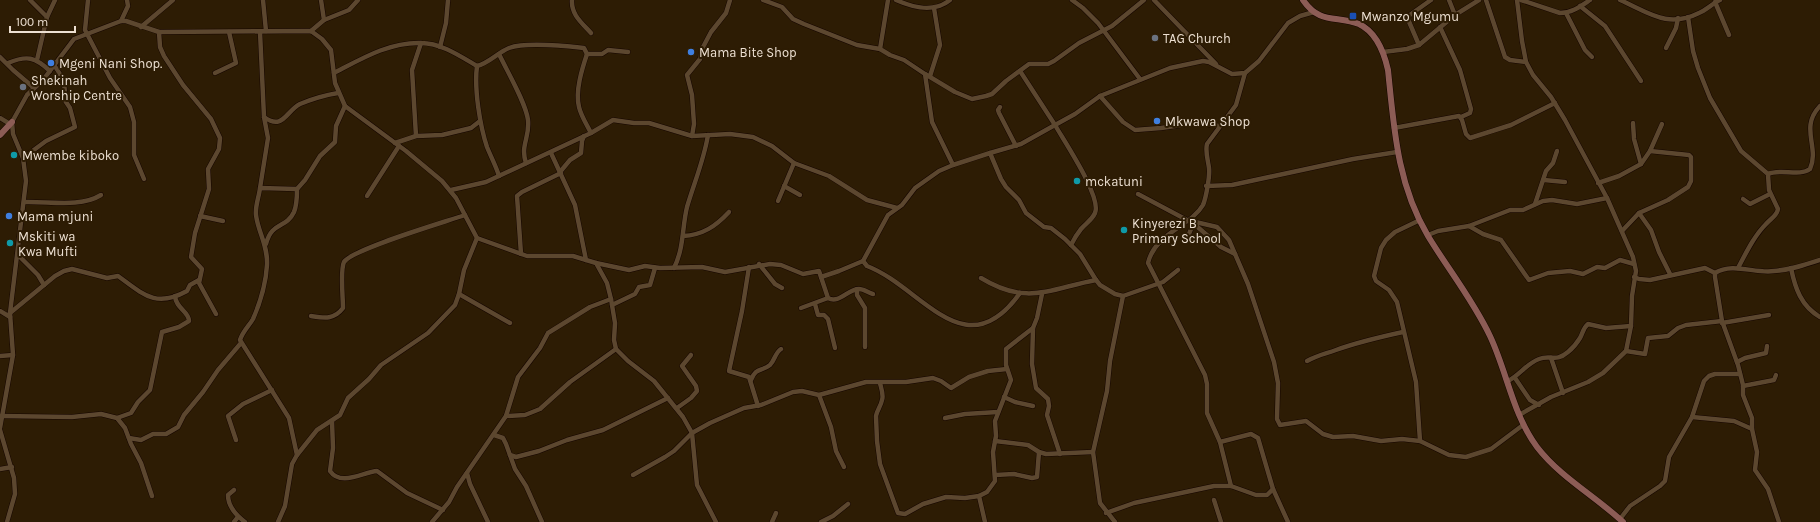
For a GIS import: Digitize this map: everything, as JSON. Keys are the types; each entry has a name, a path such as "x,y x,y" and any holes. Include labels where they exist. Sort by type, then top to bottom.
{"street":[{"path":"30,0 47,17"},
{"path":"37,60 47,17 55,0"},
{"path":"88,0 85,27 87,34 114,84 130,107 134,122 134,155 144,179"},
{"path":"121,21 128,6 127,0"},
{"path":"140,27 173,0"},
{"path":"263,0 266,31"},
{"path":"321,0 324,20"},
{"path":"311,31 324,20 349,10 358,0"},
{"path":"440,47 446,23 448,0"},
{"path":"572,0 572,7 575,15 591,33"},
{"path":"692,136 694,124 692,95 688,73 700,59 702,49 711,32 726,13 730,0"},
{"path":"763,0 774,3 785,10 793,19 826,34 857,45 880,49 890,55 904,60 944,86 972,99 992,94 1006,81 1032,63 1050,64 1079,43 1103,31 1121,19 1144,0"},
{"path":"880,49 888,0"},
{"path":"896,0 909,5 934,8 950,0"},
{"path":"1072,0 1092,17 1140,79"},
{"path":"1154,0 1217,65 1232,74 1245,73"},
{"path":"1303,0 1314,12 1332,20 1359,24 1373,36 1383,52 1388,70 1397,152 1409,193 1420,220 1477,311 1498,354 1523,425 1536,446 1555,467 1621,521 1630,506 1665,481 1669,458 1692,417 1703,385 1709,376 1740,374"},
{"path":"1419,45 1407,17 1431,0"},
{"path":"1449,0 1455,15"},
{"path":"1383,52 1408,49 1419,45 1455,15 1479,0"},
{"path":"1486,0 1504,57 1510,60 1526,62"},
{"path":"1517,0 1526,62 1533,75 1555,103 1607,198 1630,250 1636,271 1632,296 1631,326 1626,351 1603,373 1588,382 1551,397 1519,415"},
{"path":"1521,0 1560,13 1566,13 1590,0"},
{"path":"1620,0 1658,18 1666,20 1699,14 1718,1 1729,34"},
{"path":"1580,6 1605,26 1641,81"},
{"path":"934,8 940,45 927,75 932,122 953,164"},
{"path":"1231,486 1220,442 1207,412 1207,384 1205,375 1148,263 1150,256 1166,236 1202,207 1209,172 1206,148 1210,138 1236,105 1245,73 1259,61 1288,23 1300,16 1314,12"},
{"path":"1566,13 1585,50 1592,57"},
{"path":"1688,17 1696,62 1710,98 1741,151 1768,174 1770,194 1778,212 1759,232 1738,268"},
{"path":"1666,48 1676,28 1678,18"},
{"path":"0,135 12,123 19,108 34,88 40,84 74,39 121,21 126,21 140,27 159,32 311,31 322,39 331,50 335,83 345,106 397,144 451,190 477,238 533,257 573,256 596,263 629,270 645,266 655,268 702,267 725,272 749,268 759,264 781,265 803,274 818,271 828,298"},
{"path":"1394,128 1449,117 1461,117 1470,113 1471,109 1460,70 1440,27"},
{"path":"159,32 160,47 164,56 183,85 211,119 220,138 219,149 208,169 209,190 200,216 191,257 202,269 199,280 200,286 216,314"},
{"path":"215,74 236,63 229,32"},
{"path":"129,438 141,440 153,434 166,434 178,427 184,415 203,392 218,370 241,343 242,335 252,320 267,266 266,244 256,216 256,208 268,138 264,117 260,32"},
{"path":"416,136 416,108 412,70 421,42"},
{"path":"334,73 376,52 394,46 421,42 440,47 477,66 486,64 499,54 514,47 540,45 584,48 587,54 582,72 578,97 579,107 591,133"},
{"path":"587,54 602,54 608,50 628,52"},
{"path":"499,54 519,94 527,118 528,134 523,150 526,163"},
{"path":"0,57 34,88"},
{"path":"8,63 21,58 37,60 50,71"},
{"path":"821,277 863,261 888,215 902,205 916,188 939,171 953,164 1016,146 1030,140 1075,114 1100,96 1160,71 1203,61 1217,65"},
{"path":"23,158 46,141 76,127 70,108 64,99 66,88 54,65"},
{"path":"477,66 476,78 480,121 499,176"},
{"path":"1020,71 1082,170 1095,205 1096,211 1093,217 1080,230 1071,245"},
{"path":"264,117 270,121 277,122 285,118 300,104 338,92"},
{"path":"1100,96 1123,122 1135,130 1196,123 1220,126"},
{"path":"1461,117 1466,134 1470,138 1511,124 1555,103"},
{"path":"266,244 270,232 274,228 286,222 294,212 297,189 305,180 320,156 335,142 336,126 345,106"},
{"path":"1768,174 1778,170 1803,172 1810,169 1812,159 1811,119 1820,106"},
{"path":"1000,107 998,110 999,113 1016,146"},
{"path":"0,118 12,123"},
{"path":"451,190 477,185 499,176 551,153 613,120 634,123 649,122 692,136 730,134 753,137 772,146 794,162 829,176 867,200 896,208"},
{"path":"367,196 397,144 416,136 442,135 471,128 480,121"},
{"path":"7,522 14,494 12,467 0,429 1,416 13,355 10,315 24,202 26,173 23,158 13,134 12,123"},
{"path":"1633,123 1634,139 1641,164"},
{"path":"1598,183 1619,176 1641,164 1650,151 1662,124"},
{"path":"674,268 680,257 687,209 701,166 708,135"},
{"path":"521,254 517,196 560,172 570,160 581,153 582,141 585,136"},
{"path":"1534,205 1547,169 1553,163 1556,151"},
{"path":"1622,231 1639,213 1659,205 1685,190 1691,181 1690,156 1650,151"},
{"path":"1206,186 1232,185 1353,159 1397,152"},
{"path":"551,153 577,211 586,260"},
{"path":"990,153 1001,179 1006,187 1019,200 1030,218 1044,227 1050,228 1071,245 1086,262 1096,280 1116,294 1123,296 1158,283 1170,277 1178,270"},
{"path":"778,201 794,162"},
{"path":"1544,180 1565,182"},
{"path":"784,186 800,196"},
{"path":"260,188 297,189"},
{"path":"1138,194 1187,220 1194,223 1213,226 1221,230 1228,240 1248,284 1275,366 1278,383 1277,419 1279,424 1283,426 1306,421 1327,436 1333,438 1353,436 1381,441 1402,439 1420,441 1449,455 1466,457 1498,445 1523,425"},
{"path":"1743,199 1750,204 1770,194"},
{"path":"24,202 80,202 101,195"},
{"path":"1428,235 1438,231 1469,226 1510,210 1524,210 1546,200 1577,204 1607,198"},
{"path":"683,236 693,235 712,228 729,212"},
{"path":"1639,213 1648,224 1670,274"},
{"path":"311,316 331,318 337,315 343,308 343,266 347,258 385,241 465,215"},
{"path":"200,216 223,221"},
{"path":"1420,220 1400,230 1386,240 1381,248 1374,276 1376,281 1389,290 1396,299 1416,382 1420,441"},
{"path":"1186,241 1194,223"},
{"path":"1194,223 1221,247 1235,254"},
{"path":"1469,226 1483,234 1501,240 1529,280 1548,273 1570,271 1583,274 1597,267 1605,268 1620,260 1634,264"},
{"path":"278,522 285,506 292,464 297,455 317,430 340,415 351,394 369,379 381,365 438,325 455,305 464,270 477,238"},
{"path":"18,255 38,275 44,285"},
{"path":"1634,277 1645,280 1670,274 1682,274 1705,268 1715,273 1738,268 1760,272 1775,271 1805,266 1820,260"},
{"path":"863,261 867,266 918,297 940,316 967,326 982,324 997,316 1012,304 1020,293"},
{"path":"596,263 607,283 611,299 615,323 614,340 616,349 654,381 677,408 692,433 697,485 716,522"},
{"path":"759,264 774,284 782,288"},
{"path":"612,305 635,294 639,287 650,285 655,268"},
{"path":"749,268 742,311 729,368 731,372 745,374 751,380 758,406"},
{"path":"1791,268 1796,289 1801,300 1820,317"},
{"path":"10,315 55,276 72,269 107,278 118,276 153,298 163,300 187,291 190,285 199,280"},
{"path":"1715,273 1722,322 1737,362 1743,386 1743,395 1752,418 1752,429 1757,452 1755,470 1768,489 1779,522"},
{"path":"981,278 1003,288 1020,293 1042,294 1096,280"},
{"path":"857,289 857,295 864,308 865,347"},
{"path":"801,308 828,298 834,300 837,299 857,289 874,294"},
{"path":"459,294 510,323"},
{"path":"1042,294 1037,318 1033,328 1032,364 1036,388 1048,399 1049,406 1047,415 1060,454"},
{"path":"1,416 72,417 101,414 117,418 131,413 138,402 150,390 162,332 179,327 190,321 188,316 177,304 175,296"},
{"path":"1114,522 1100,503 1093,452 1106,392 1110,361 1123,296"},
{"path":"434,521 443,510 506,416 518,377 529,364 550,331 590,307 611,299"},
{"path":"815,304 818,315 824,315 828,319 834,348"},
{"path":"0,311 10,315"},
{"path":"1626,351 1645,354 1647,340 1650,337 1665,337 1678,328 1686,325 1722,322 1769,315"},
{"path":"1508,381 1515,378 1535,360 1544,357 1558,358 1568,352 1578,341 1584,328 1588,324 1606,328 1631,326"},
{"path":"880,383 883,396 882,402 877,411 878,446 885,479 898,513 905,514 923,504 946,497 965,498 979,496 988,492 995,483 995,421 1011,380 1007,369 1006,349 1033,328"},
{"path":"1307,361 1323,353 1335,351 1358,342 1403,332"},
{"path":"241,343 289,418 297,455"},
{"path":"1737,362 1766,353 1767,346"},
{"path":"506,416 525,415 540,409 570,382 616,349"},
{"path":"751,380 758,370 772,363 781,349"},
{"path":"0,356 13,355"},
{"path":"677,408 691,398 697,391 696,386 682,366 691,355"},
{"path":"1551,358 1564,393"},
{"path":"633,475 674,451 692,433 731,413 744,408 758,406 793,392 802,391 819,395 866,382 880,383 933,378 941,381 951,388 969,377 988,371 1007,369"},
{"path":"1743,386 1774,380 1776,375"},
{"path":"1515,378 1530,400 1539,405"},
{"path":"236,440 228,416 243,404 272,390"},
{"path":"819,395 831,427 836,451 844,467"},
{"path":"510,455 516,457 603,430 668,398"},
{"path":"1004,398 1033,406"},
{"path":"945,418 965,414 998,412"},
{"path":"1692,417 1734,421 1752,429"},
{"path":"117,418 122,424 144,470 152,496"},
{"path":"332,421 333,448 330,471 333,475 349,478 377,471 407,493 443,510"},
{"path":"1220,442 1248,434 1255,435 1258,438 1273,489 1288,522"},
{"path":"494,435 502,438 515,470 526,486 542,522"},
{"path":"995,441 1028,445 1039,452 1060,454 1093,452"},
{"path":"994,475 1014,474 1032,478 1037,477 1039,452"},
{"path":"0,469 12,467"},
{"path":"467,473 470,484 488,522"},
{"path":"1106,513 1134,503 1214,486 1231,486 1260,495 1267,495 1273,489"},
{"path":"234,490 229,494 228,498 238,517 245,522"},
{"path":"979,496 985,522"},
{"path":"1214,500 1221,522"},
{"path":"821,522 833,516 848,504"},
{"path":"772,522 776,513"},
{"path":"234,522 238,517"}],"place":[{"name":"Mwanzo Mgumu","path":"1353,16"},
{"name":"TAG Church","path":"1155,38"},
{"name":"Mama Bite Shop","path":"691,52"},
{"name":"Mgeni Nani Shop.","path":"51,63"},
{"name":"Shekinah Worship Centre","path":"23,87"},
{"name":"Mkwawa Shop","path":"1157,121"},
{"name":"Mwembe kiboko","path":"14,155"},
{"name":"mckatuni","path":"1077,181"},
{"name":"Mama mjuni","path":"9,216"},
{"name":"Kinyerezi B Primary School","path":"1124,230"},
{"name":"Mskiti wa Kwa Mufti","path":"10,243"}]}
